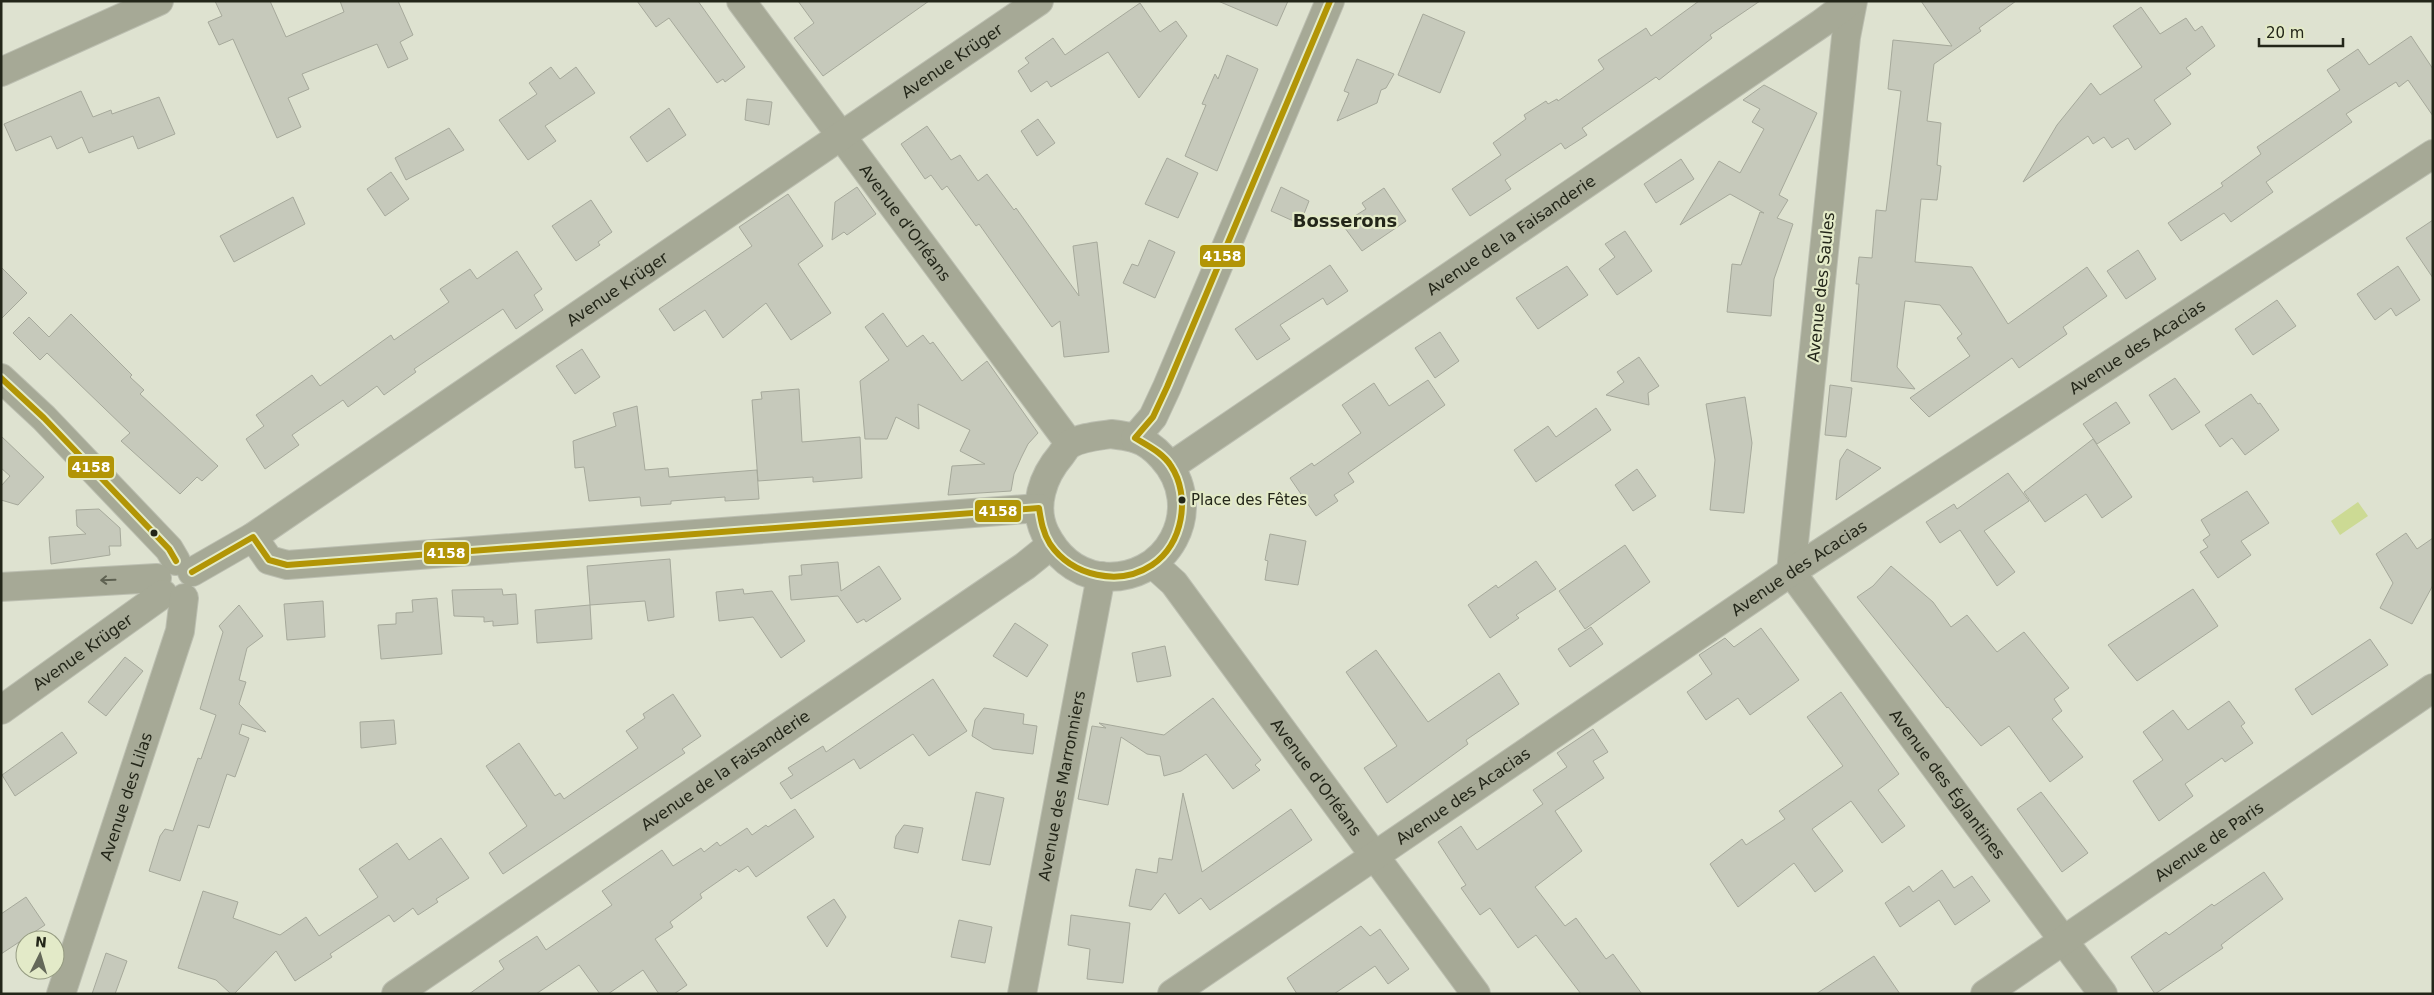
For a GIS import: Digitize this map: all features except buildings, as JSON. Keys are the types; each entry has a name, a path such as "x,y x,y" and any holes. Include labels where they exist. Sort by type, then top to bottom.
{"street":[{"path":"1,72 160,1"},
{"name":"Avenue d'Orléans","path":"741,1 1070,444"},
{"name":"Avenue Krüger","path":"1,710 174,581 253,537 1039,1"},
{"path":"1135,438 1153,417 1167,387 1330,1"},
{"name":"Avenue de la Faisanderie","path":"1171,466 1822,24 1852,1"},
{"name":"Avenue des Saules","path":"1791,572 1846,37 1852,1"},
{"name":"Avenue des Acacias","path":"1172,994 1791,572 2433,154"},
{"path":"1,378 57,432 169,549 174,581 1,588"},
{"path":"1111,434 1135,438 1155,449 1171,466 1181,493 1183,508 1179,529 1168,549 1153,564 1134,574 1113,578 1076,568 1062,558 1051,545 1042,527 1040,508 1042,485 1049,471 1070,444 1111,434"},
{"path":"253,537 269,560 287,565 1040,508"},
{"name":"Avenue de la Faisanderie","path":"396,994 1025,566 1051,545"},
{"name":"Avenue d'Orléans","path":"1153,564 1174,583 1476,994"},
{"name":"Avenue des Églantines","path":"1791,572 2103,994"},
{"name":"Avenue des Marronniers","path":"1022,994 1101,576"},
{"name":"Avenue des Lilas","path":"61,994 180,631 174,581"},
{"name":"Avenue de Paris","path":"1985,994 2433,688"}],"shaded area":[{"path":"2358,502 2368,516 2340,535 2331,521"}],"transit line":[{"name":"4158","path":"192,572 253,537 269,560 287,565 1039,508 1043,527 1050,544 1059,555 1071,564 1083,571 1097,575 1125,576 1139,572 1163,556 1171,545 1181,519 1182,505 1181,491 1177,478 1168,461 1135,438 1153,417 1167,387 1330,1"},
{"name":"4158","path":"1,378 44,418 169,549 176,561"}],"place":[{"name":"Place des Fêtes","path":"1182,500"}],"district":[{"name":"Bosserons","path":"1345,220"}]}
